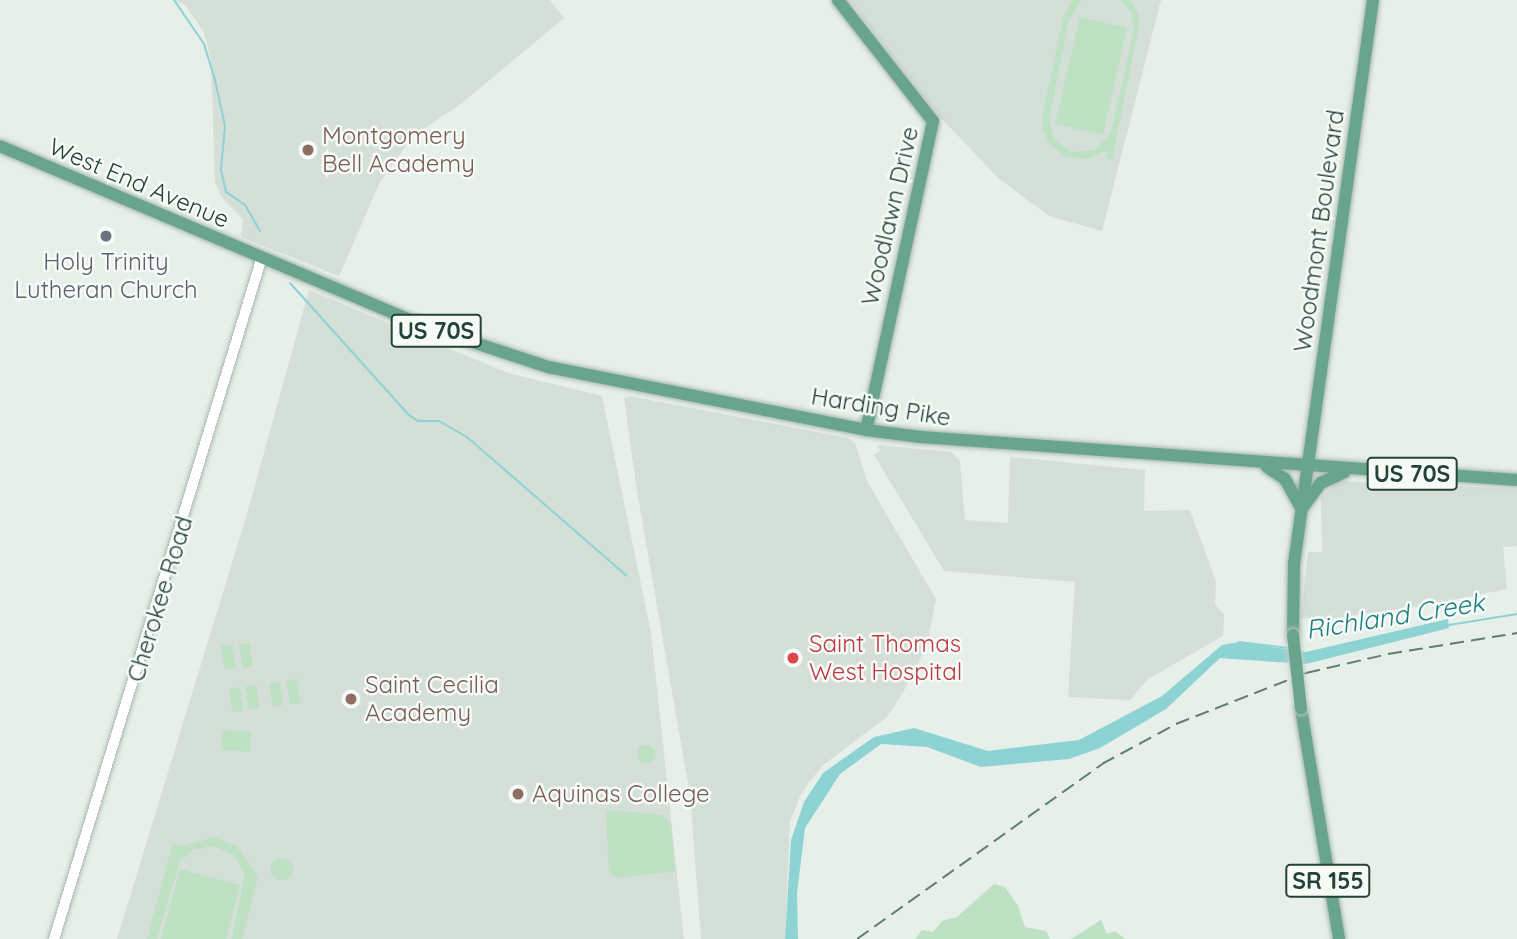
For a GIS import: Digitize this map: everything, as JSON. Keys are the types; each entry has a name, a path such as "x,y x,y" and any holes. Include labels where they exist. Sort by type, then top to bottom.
{"main road":[{"name":"Woodlawn Drive","path":"838,0 933,121 926,135 866,430"},
{"name":"Woodmont Boulevard","path":"1307,468 1373,0"},
{"name":"West End Avenue","path":"0,146 262,257"},
{"name":"Harding Pike","path":"262,257 490,351 618,382 866,430 1307,468 1517,480"},
{"path":"1256,464 1284,479 1302,509 1321,482 1350,471"},
{"name":"SR 155","path":"1307,468 1293,610 1301,709 1339,939"}],"street":[{"name":"Cherokee Road","path":"54,939 262,257"}],"shaded area":[{"name":"Montgomery Bell Academy","path":"174,0 550,0 564,18 462,103 413,136 380,182 339,276 241,237 243,219 222,198 215,182 211,61 204,32 185,5"},
{"path":"849,0 1161,0 1102,231 1049,216 998,178 941,118"},
{"path":"309,290 508,373 602,396 651,633 684,939 117,939 247,514"},
{"name":"Saint Thomas West Hospital","path":"629,396 848,438 855,443 867,481 936,599 928,640 913,676 888,716 822,766 802,792 790,821 785,939 701,939 690,795 637,491 624,398"},
{"path":"878,445 951,452 960,461 965,520 1008,523 1010,457 1145,470 1144,511 1190,510 1216,582 1215,604 1224,615 1223,636 1148,679 1130,700 1068,697 1075,582 944,571 874,455 880,451"},
{"path":"1338,481 1517,489 1517,546 1503,547 1507,589 1422,606 1327,619 1301,618 1308,552 1322,552 1321,498"}],"green space":[{"path":"1072,0 1082,0 1069,20 1049,120 1054,139 1071,152 1095,150 1111,133 1134,29 1131,12 1121,0 1131,0 1140,19 1112,160 1106,158 1107,150 1088,159 1066,157 1051,146 1043,131 1043,114 1063,18"},
{"path":"1080,17 1127,28 1103,135 1055,124"},
{"path":"250,643 253,666 242,668 239,644"},
{"path":"232,645 236,668 225,670 221,646"},
{"path":"297,679 301,703 290,704 286,681"},
{"path":"280,682 283,705 273,707 269,683"},
{"path":"256,685 259,709 249,710 245,687"},
{"path":"240,687 243,711 233,712 229,689"},
{"path":"222,730 251,731 251,752 222,750"},
{"path":"646,745 654,750 655,754 650,762 646,763 638,758 637,754 642,746"},
{"path":"606,810 663,815 671,824 675,871 617,878 609,873"},
{"path":"213,837 237,846 258,877 242,939 232,939 245,874 235,856 212,846 193,850 180,861 157,939 147,939 173,843 183,846"},
{"path":"282,858 290,861 293,869 290,877 282,880 274,877 271,869 274,861"},
{"path":"180,869 240,885 226,939 161,939"},
{"path":"994,884 1005,887 1018,906 1025,927 1046,931 1050,939 915,939 922,930 933,932 942,921 957,917"},
{"path":"1101,920 1107,934 1115,931 1125,939 1071,939"}],"water":[{"path":"1448,619 1449,628 1306,664 1220,658 1166,709 1100,748 1069,759 981,767 927,747 881,744 840,774 805,828 797,893 798,939 785,939 791,840 804,802 823,773 874,737 914,728 988,751 1079,740 1162,696 1222,645 1238,642 1306,652"}],"waterway":[{"path":"174,0 204,44 215,80 225,126 221,170 226,192 245,205 260,231"},
{"path":"290,283 409,415 418,421 439,421 467,437 626,575"},
{"name":"Richland Creek","path":"1449,625 1517,614"},
{"name":"Richland Creek","path":"1239,642 1289,648"}],"railway":[{"path":"857,939 1102,764 1176,724 1306,673 1388,654 1517,633"}],"place":[{"name":"Montgomery Bell Academy","path":"308,150"},
{"name":"Holy Trinity Lutheran Church","path":"106,236"},
{"name":"Saint Thomas West Hospital","path":"793,658"},
{"name":"Saint Cecilia Academy","path":"351,699"},
{"name":"Aquinas College","path":"518,794"}]}
